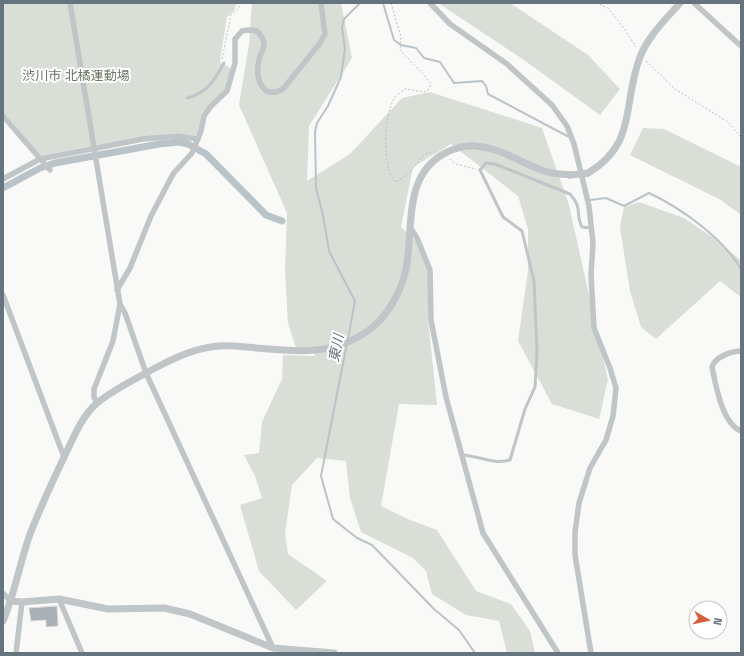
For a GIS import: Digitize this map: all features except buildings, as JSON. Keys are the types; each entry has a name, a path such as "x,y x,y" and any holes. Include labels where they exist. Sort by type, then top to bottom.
{"street":[{"path":"70,3 120,304 125,313 146,373 274,651"},
{"path":"117,290 130,268 151,216 173,174 192,152 198,140 204,116 227,91 235,63 235,39 242,31 248,30 257,31 263,38 264,46 258,60 258,76 262,86 268,92 275,93 283,89 320,43 325,34 321,3"},
{"path":"430,3 450,24 507,64 552,105 567,126 574,144 589,206 592,228 593,243 591,275 594,328 610,368 616,388 613,416 606,440 590,468 579,503 575,532 575,555 591,653"},
{"path":"3,621 30,534 64,457 81,423 97,403 146,373 178,356 196,349 212,346 314,352 335,347 369,330 393,303 402,282 406,269 412,204 418,182 423,171 432,162 444,154 462,146 486,147 502,152 546,172 570,175 588,172 600,165 612,155 620,140 627,117 635,72 641,55 661,24 680,3"},
{"path":"694,3 741,46"},
{"path":"3,116 50,170"},
{"path":"3,179 40,159 177,136 198,140"},
{"path":"410,228 417,238 430,270 431,320 446,397 483,533 558,653"},
{"path":"3,295 64,457"},
{"path":"97,403 94,397 94,388 113,341 120,304"},
{"path":"741,351 723,356 713,364 712,368 727,419 733,426 741,431"},
{"path":"3,593 10,601 22,602 59,599 108,609 170,610 190,614 274,651 334,653"},
{"path":"59,599 82,653"},
{"path":"16,653 22,602"}],"lane":[{"path":"187,98 204,92 215,80 224,63"},
{"path":"462,456 477,456 495,462 510,460 525,409 535,387 536,351 534,281 522,230 503,217 480,170 486,163 495,164 570,194 580,208 582,227 592,228"}],"path":[{"path":"391,3 401,37 400,50 431,84 425,92 405,89 394,98 389,111 385,138 386,155 392,179 396,182 407,174 425,154 432,152 444,154 456,164 480,170"},
{"path":"596,3 608,8 625,30 641,55 656,73 675,89 728,122 741,137"}],"green space":[{"name":"渋川市 北橘運動場","path":"3,3 237,3 234,11 227,17 220,60 221,63 231,68 226,87 220,96 204,112 198,132 195,136 174,133 96,145 41,156 3,112"},
{"path":"252,3 341,3 352,58 309,126 307,181 350,154 402,98 430,92 542,128 569,205 608,380 599,419 552,404 518,341 528,270 528,229 518,196 451,144 413,167 401,227 418,243 428,269 428,319 437,405 399,404 381,506 410,520 437,530 476,591 511,604 530,631 535,653 507,653 499,621 466,615 432,594 426,571 413,558 361,532 350,498 346,461 317,458 292,485 285,533 288,554 327,581 296,610 259,571 240,505 262,498 255,476 244,455 259,453 262,422 282,379 283,355 315,356 315,352 296,348 288,323 285,271 287,213 239,105 249,44"},
{"path":"438,3 510,3 588,55 620,89 600,115 521,58"},
{"path":"643,128 664,129 741,167 741,215 721,200 630,155"},
{"path":"639,202 684,218 712,237 738,258 741,261 741,297 720,281 656,339 641,327 630,291 620,227 624,207"}],"waterway":[{"name":"東川","path":"348,339 355,301 329,251 323,215 316,188 315,132 317,123 328,106 341,77 345,49 342,28 344,19 360,3"},
{"path":"383,3 394,40 401,45 416,48 424,58 440,62 454,83 482,81 486,86 488,94 569,137"},
{"path":"3,188 40,168 55,163 159,144 179,142 188,144 206,154 266,215 282,221"},
{"path":"590,200 606,198 624,206 649,193 687,215 700,225 724,246 741,269"},
{"name":"東川","path":"347,343 321,476 333,519 357,538 372,545 434,609 459,630 475,653"}]}
